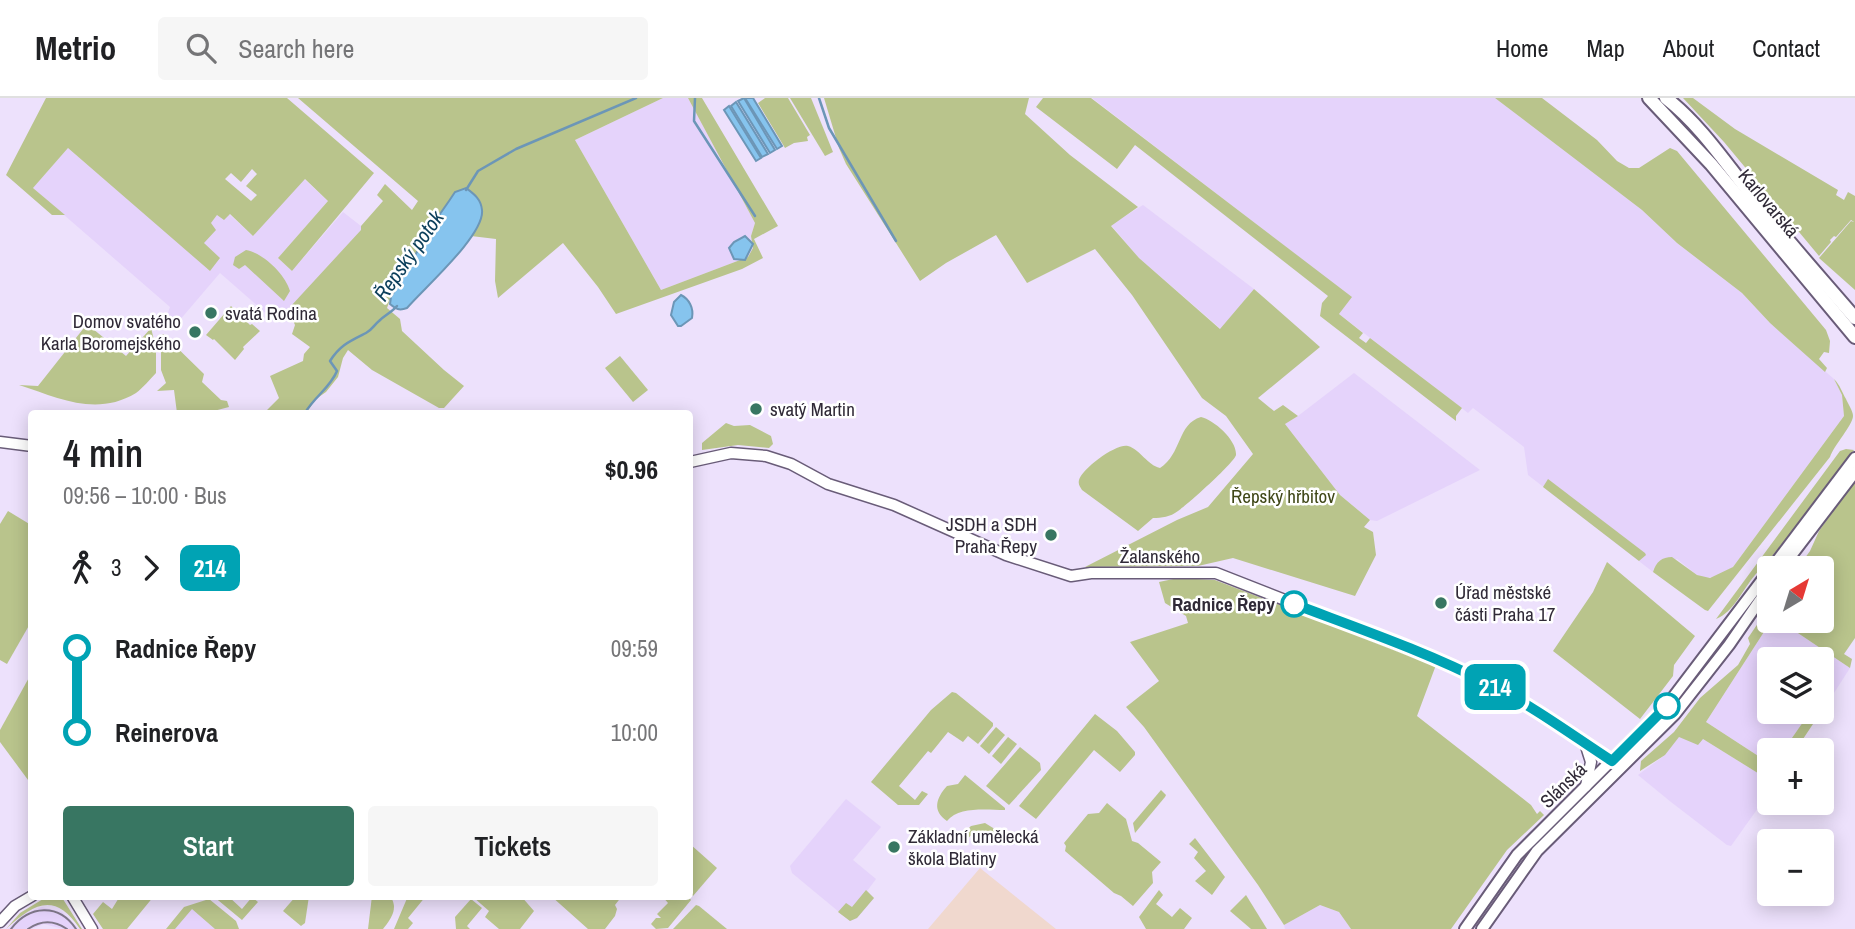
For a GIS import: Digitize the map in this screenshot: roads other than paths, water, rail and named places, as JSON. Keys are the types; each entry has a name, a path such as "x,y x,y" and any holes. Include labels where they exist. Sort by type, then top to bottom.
{"main road":[{"name":"Karlovarská","path":"1649,98 1712,164 1855,337"},
{"name":"Karlovarská","path":"1666,98 1723,157 1748,191 1855,318"},
{"name":"Slánská","path":"1781,556 1855,458"},
{"path":"1791,556 1855,472"},
{"name":"Slánská","path":"1465,929 1517,855 1668,705 1757,587"},
{"name":"Slánská","path":"1482,929 1537,851 1675,714 1729,645 1757,604"}],"street":[{"path":"0,442 28,446"},
{"name":"Žalanského","path":"693,461 732,453 766,456 790,464 828,484 894,505 1006,555 1071,576 1091,573 1216,573 1458,668 1525,703 1612,761"},
{"path":"1585,743 1591,762 1585,788"},
{"path":"0,922 8,912 28,899"},
{"path":"74,900 92,929"}],"water":[{"path":"744,98 775,150 770,153 738,101"},
{"path":"745,98 753,98 782,146 777,149"},
{"path":"736,102 768,154 762,157 731,106"},
{"path":"729,106 761,158 756,161 724,110"},
{"path":"466,188 477,197 482,210 474,233 452,261 407,308 396,308 390,304 391,297 433,224 455,192"},
{"path":"745,236 753,244 745,260 734,259 729,248"},
{"path":"681,295 690,304 692,318 678,326 671,315 674,302"}],"waterway":[{"name":"Řepský potok","path":"466,190 478,171 516,149 636,98"},
{"path":"695,98 694,121 755,216"},
{"path":"819,98 829,128 896,241"},
{"name":"Řepský potok","path":"307,410 334,377 337,371 330,361 338,351 368,332 397,306"}],"tram line":[{"path":"11,929 26,915 44,910 61,915 76,929"},
{"path":"28,929 47,922 67,929"}],"place":[{"name":"svatá Rodina","path":"211,313"},
{"name":"Domov svatého Karla Boromejského","path":"195,332"},
{"name":"svatý Martin","path":"756,409"},
{"name":"JSDH a SDH Praha Řepy","path":"1051,535"},
{"name":"Úřad městské části Praha 17","path":"1441,603"},
{"name":"Radnice Řepy","path":"1294,604"},
{"name":"Základní umělecká škola Blatiny","path":"894,847"}],"park label":[{"name":"Řepský hřbitov","path":"1283,496"}]}
